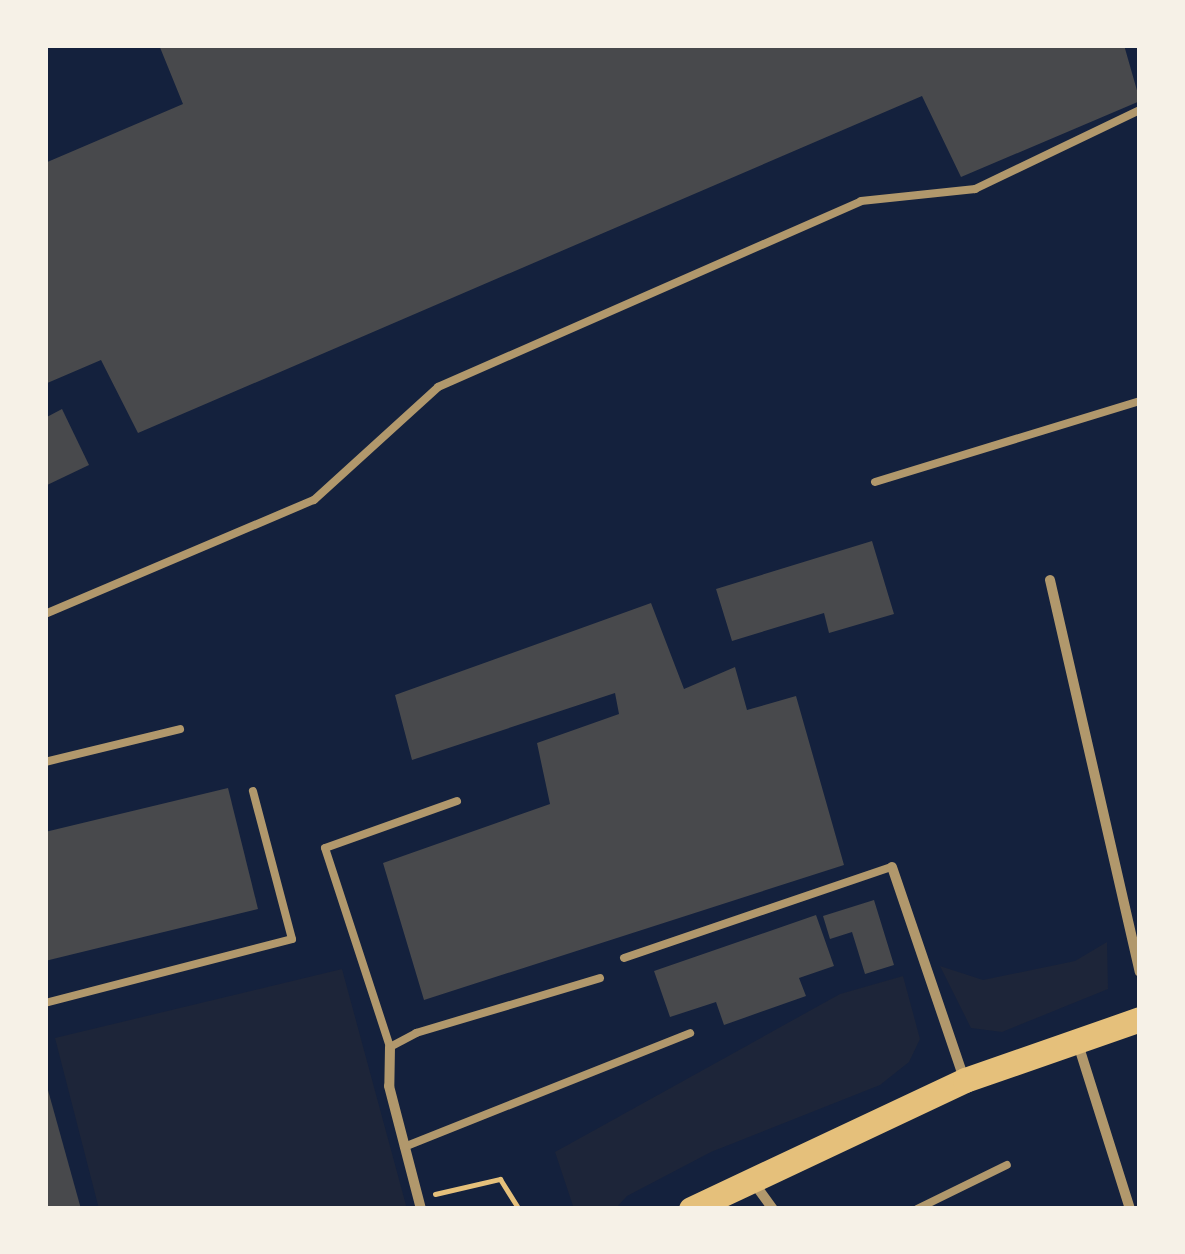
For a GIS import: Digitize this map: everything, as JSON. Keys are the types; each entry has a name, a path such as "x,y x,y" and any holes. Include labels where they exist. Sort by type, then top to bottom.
{"highway":[{"path":"691,1209 964,1080 1076,1038 1140,1019"}],"street":[{"path":"1050,580 1140,972"},
{"path":"892,867 964,1080"},
{"path":"1076,1038 1130,1209"},
{"path":"390,1047 388,1086 420,1204"},
{"path":"750,1178 773,1209"}],"lane":[{"path":"45,614 314,500 438,387 861,202 975,189 1140,110"},
{"path":"875,482 1140,401"},
{"path":"45,762 180,729"},
{"path":"45,1003 292,939 253,790"},
{"path":"457,801 325,848 390,1047 416,1033 600,978"},
{"path":"624,958 892,867"},
{"path":"404,1147 690,1034"},
{"path":"917,1209 1008,1165"}],"path":[{"path":"420,1204 500,1179 519,1209"}],"shaded area":[{"path":"1107,942 1108,989 1002,1032 971,1028 940,966 983,980 1075,961"},
{"path":"342,969 407,1209 99,1209 55,1038"},
{"path":"903,976 920,1039 909,1062 880,1085 711,1152 627,1196 615,1209 574,1209 555,1152 840,994"}],"building":[{"path":"159,45 1124,45 1140,101 961,177 922,96 138,433 101,360 45,384 45,163 183,104"},
{"path":"62,409 89,465 45,486 45,418"},
{"path":"872,541 894,614 829,633 824,613 732,641 716,589"},
{"path":"651,603 684,689 735,667 747,710 796,696 844,865 424,1000 383,863 550,804 537,743 619,714 615,693 412,760 395,695"},
{"path":"228,788 258,909 45,961 45,832"},
{"path":"874,900 894,965 865,974 852,932 830,939 823,916"},
{"path":"816,915 834,966 799,978 806,996 724,1025 716,1002 670,1017 654,971"},
{"path":"46,1083 81,1209 45,1209"}]}
